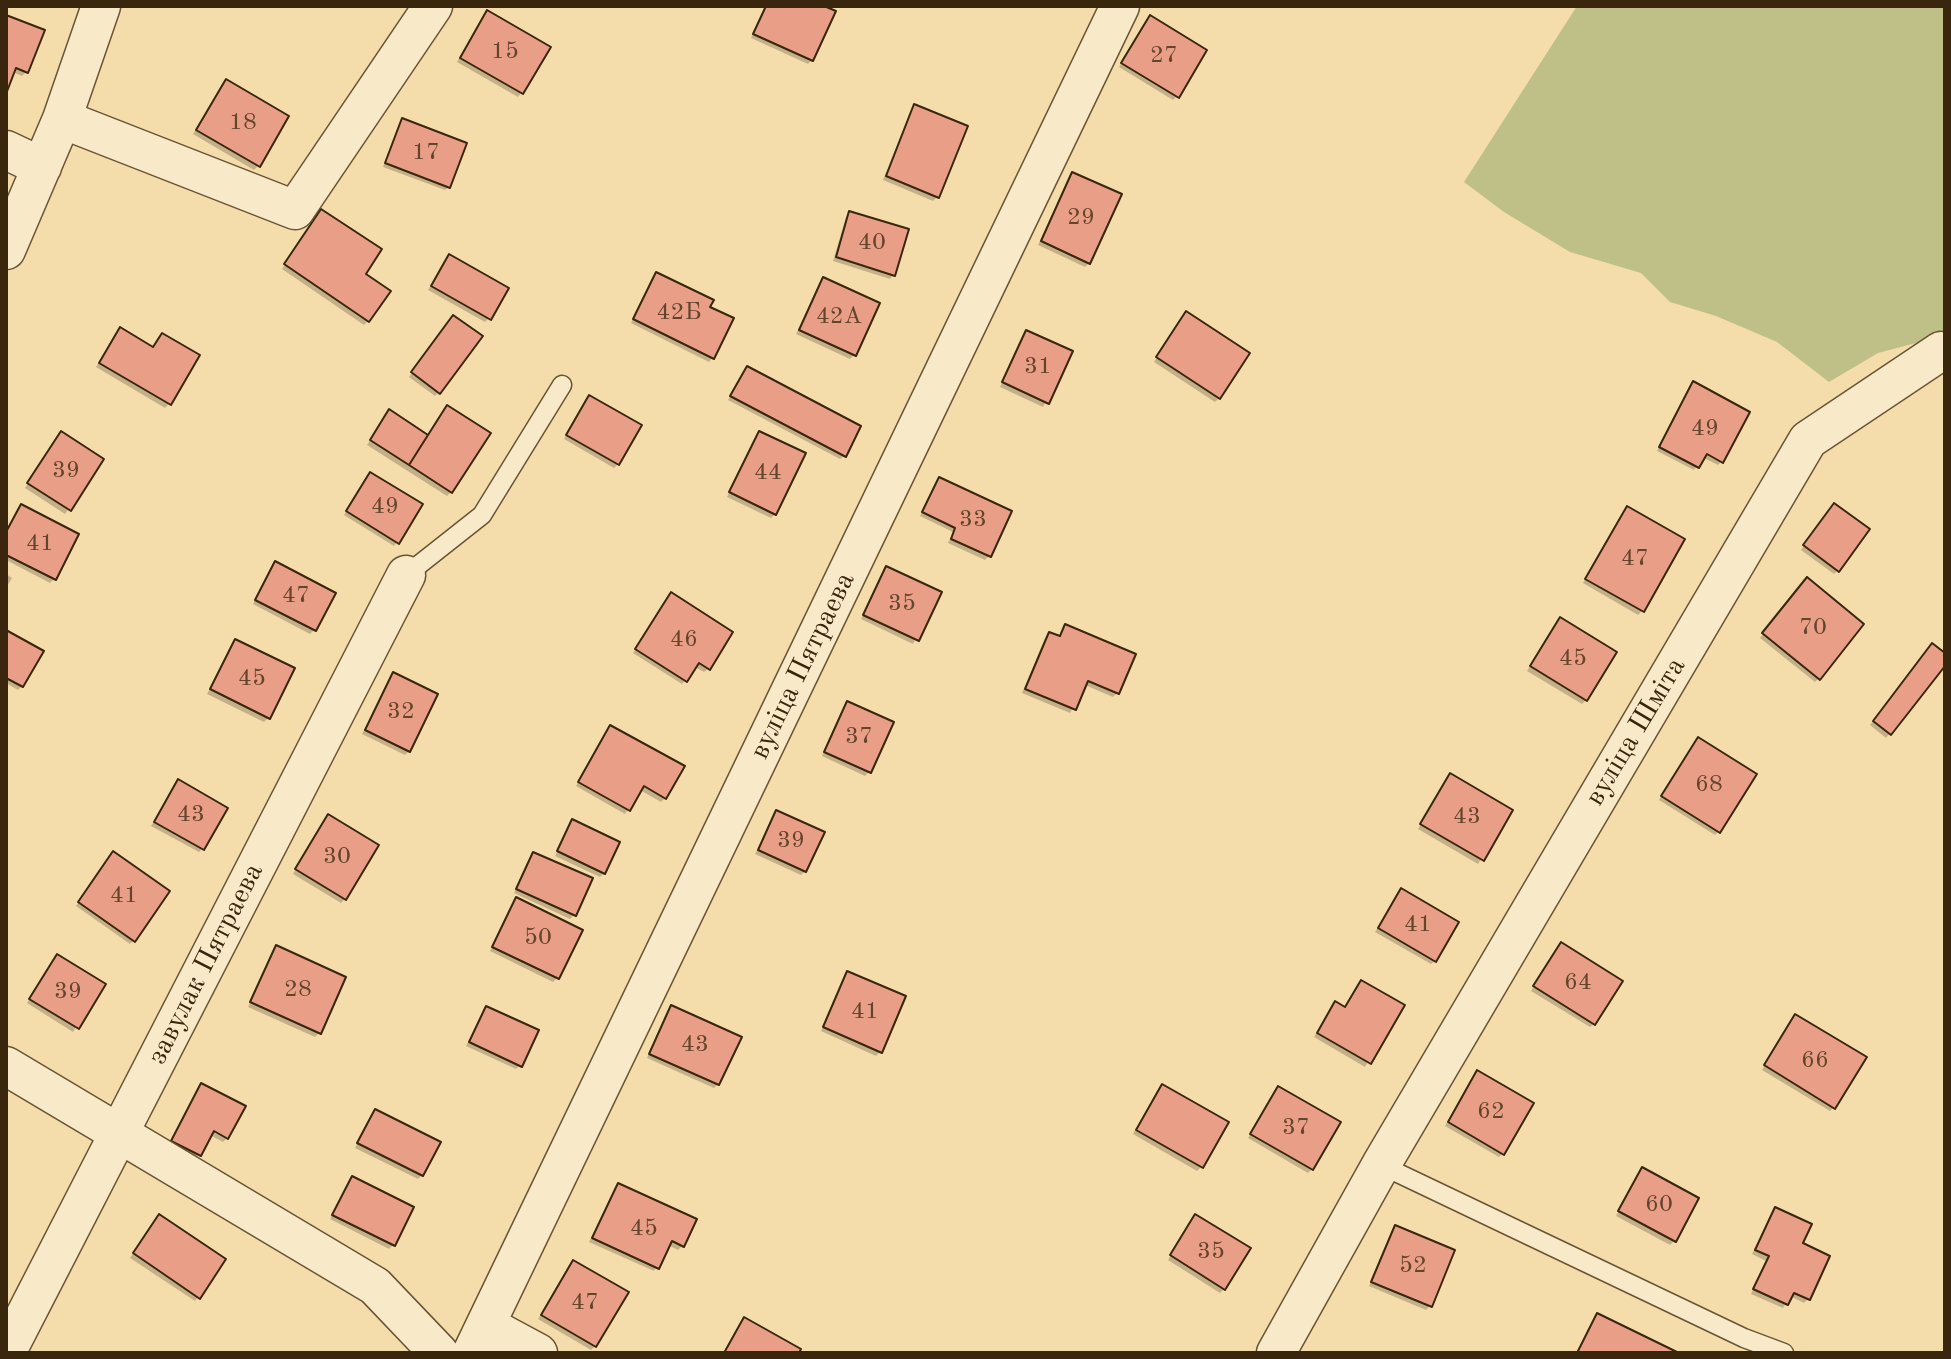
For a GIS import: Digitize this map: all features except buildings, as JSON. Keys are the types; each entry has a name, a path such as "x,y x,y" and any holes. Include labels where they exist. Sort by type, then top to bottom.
{"street":[{"path":"6,250 62,119 101,6"},
{"path":"62,119 295,210 433,6"},
{"name":"вуліца Пятраева","path":"538,1353 479,1339 1120,6"},
{"path":"6,150 42,167"},
{"name":"вуліца Шміта","path":"1276,1353 1381,1165 1808,440 1941,351 1945,352"},
{"name":"завулак Пятраева","path":"6,1353 406,575"},
{"path":"6,1066 375,1286 439,1353"}],"lane":[{"path":"406,575 482,515 562,385"},
{"path":"1381,1165 1744,1338 1784,1353"}],"green space":[{"path":"1577,6 1945,6 1945,339 1878,353 1829,382 1777,342 1716,316 1670,302 1641,273 1570,252 1504,212 1464,182"}]}
